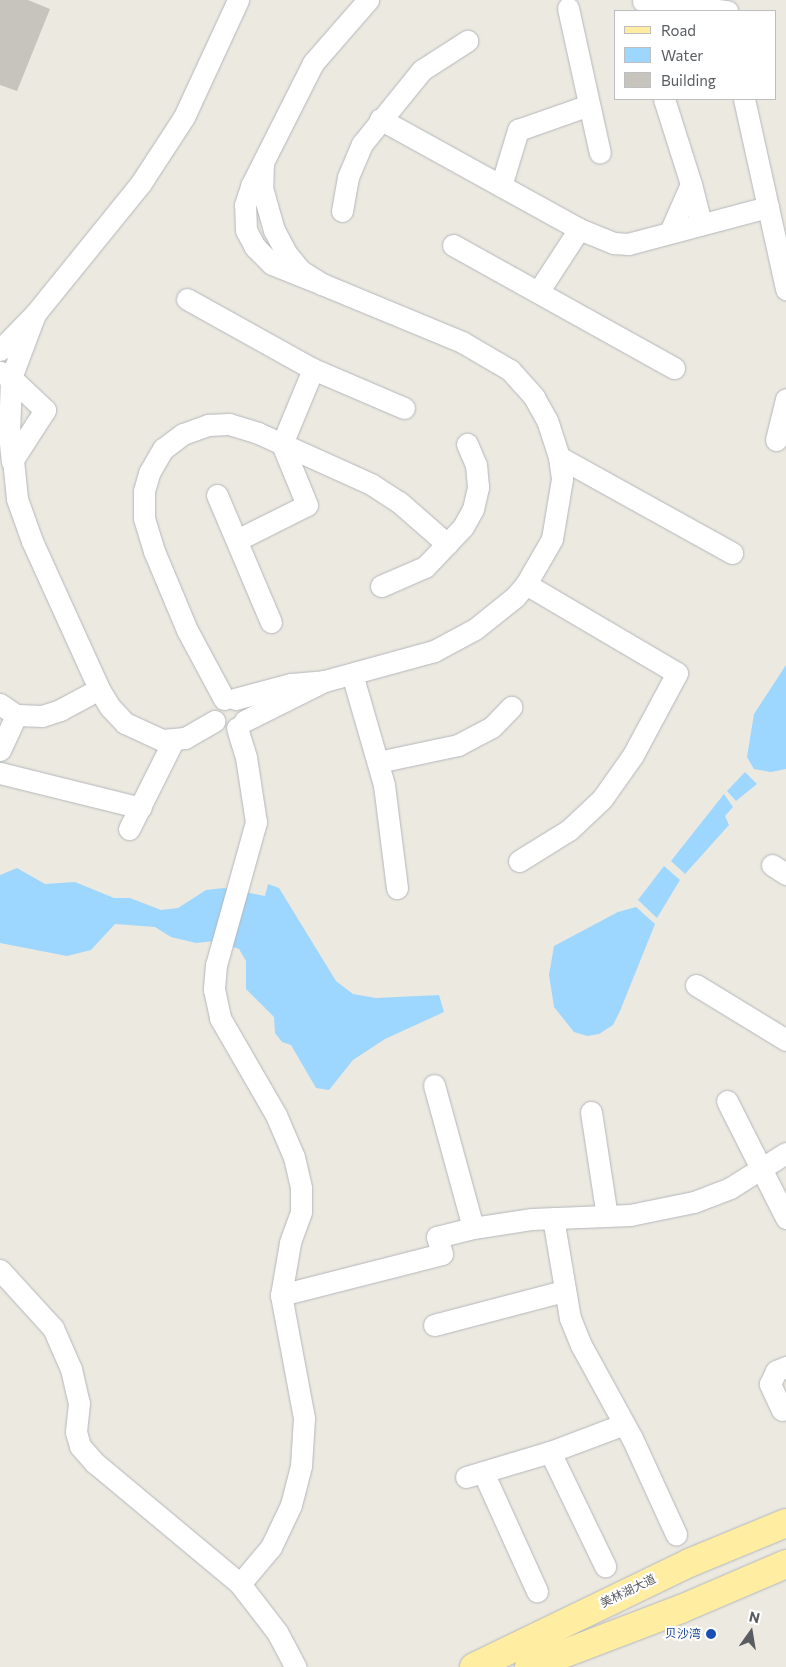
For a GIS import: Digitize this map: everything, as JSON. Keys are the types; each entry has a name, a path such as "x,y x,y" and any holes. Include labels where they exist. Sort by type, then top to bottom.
{"main road":[{"name":"美林湖大道","path":"474,1667 689,1562 786,1523"},
{"path":"529,1667 681,1609 786,1564"}],"street":[{"path":"0,350 36,314 141,183 184,117 238,0"},
{"path":"324,681 240,724 222,728 215,721 214,711 230,699 291,684 324,681 434,651 475,629 526,584 552,539 559,505 559,457 547,420 534,397 510,370 462,342 272,264 255,247 246,230 245,206 262,164 313,63 368,0"},
{"path":"643,0 719,10"},
{"path":"568,8 600,153"},
{"path":"342,211 348,177 362,144 380,119 422,70 467,41"},
{"path":"664,100 691,184 701,223"},
{"path":"744,100 786,289"},
{"path":"501,186 518,130 589,105"},
{"path":"380,119 598,238 628,244 701,223 768,207"},
{"path":"670,232 691,184"},
{"path":"538,292 579,229"},
{"path":"453,245 674,368"},
{"path":"187,299 312,370 404,408"},
{"path":"36,314 6,375 9,434 18,499 32,541 99,689 125,723 145,735 173,741 215,721"},
{"path":"236,540 307,505 282,444 312,370"},
{"path":"6,375 45,410 13,460"},
{"path":"776,440 786,399"},
{"path":"240,1584 271,1547 291,1505 301,1466 304,1418 281,1295 290,1243 300,1212 301,1188 294,1157 276,1115 220,1018 214,989 216,966 256,822 240,724 243,706 230,699 187,630 154,551 144,518 144,491 149,472 163,450 191,431 208,425 229,424 282,444 378,489 399,502 447,544"},
{"path":"381,586 425,567 447,544 470,515 478,487 476,465 467,444"},
{"path":"559,457 732,553"},
{"path":"217,495 271,622"},
{"path":"519,861 570,830 602,799 633,755 677,673 526,584"},
{"path":"352,674 378,762 392,832 397,888"},
{"path":"0,750 8,709 42,716 60,710 99,689"},
{"path":"378,762 458,745 492,726 511,707"},
{"path":"129,828 141,808 173,741"},
{"path":"0,773 141,808"},
{"path":"696,985 786,1040"},
{"path":"434,1085 473,1228"},
{"path":"727,1101 760,1171 782,1212 786,1228"},
{"path":"590,1112 607,1216"},
{"path":"281,1295 442,1254 437,1236 473,1228 553,1218 607,1216 658,1211 694,1202 730,1188 786,1153"},
{"path":"553,1218 564,1291 581,1345 624,1424 676,1534"},
{"path":"0,1270 53,1328 71,1369 79,1403 76,1432 80,1446 95,1463 240,1584 277,1632 296,1667"},
{"path":"434,1325 564,1291"},
{"path":"782,1410 770,1384 776,1372 786,1367"},
{"path":"537,1591 474,1475 550,1452 624,1424"},
{"path":"550,1452 605,1566"}],"water":[{"path":"786,665 786,769 771,772 754,769 747,757 754,714"},
{"path":"745,772 757,784 736,801 727,791"},
{"path":"724,794 733,807 725,816 729,825 685,874 671,861"},
{"path":"664,866 680,880 657,918 638,900"},
{"path":"17,868 45,884 75,882 114,898 130,898 161,910 178,908 206,890 224,888 265,896 268,884 279,888 336,981 353,994 376,998 439,995 444,1012 385,1039 353,1060 329,1090 316,1088 291,1045 282,1042 275,1033 274,1017 246,989 246,961 239,949 215,941 196,943 171,937 155,927 115,924 91,950 67,956 0,943 0,875"},
{"path":"636,907 655,924 620,1011 613,1025 599,1034 587,1036 574,1032 554,1007 549,975 554,946 618,912"}],"building":[{"path":"0,0 28,0 50,9 17,91 0,85"}],"place":[{"name":"贝沙湾","path":"711,1634"}]}
